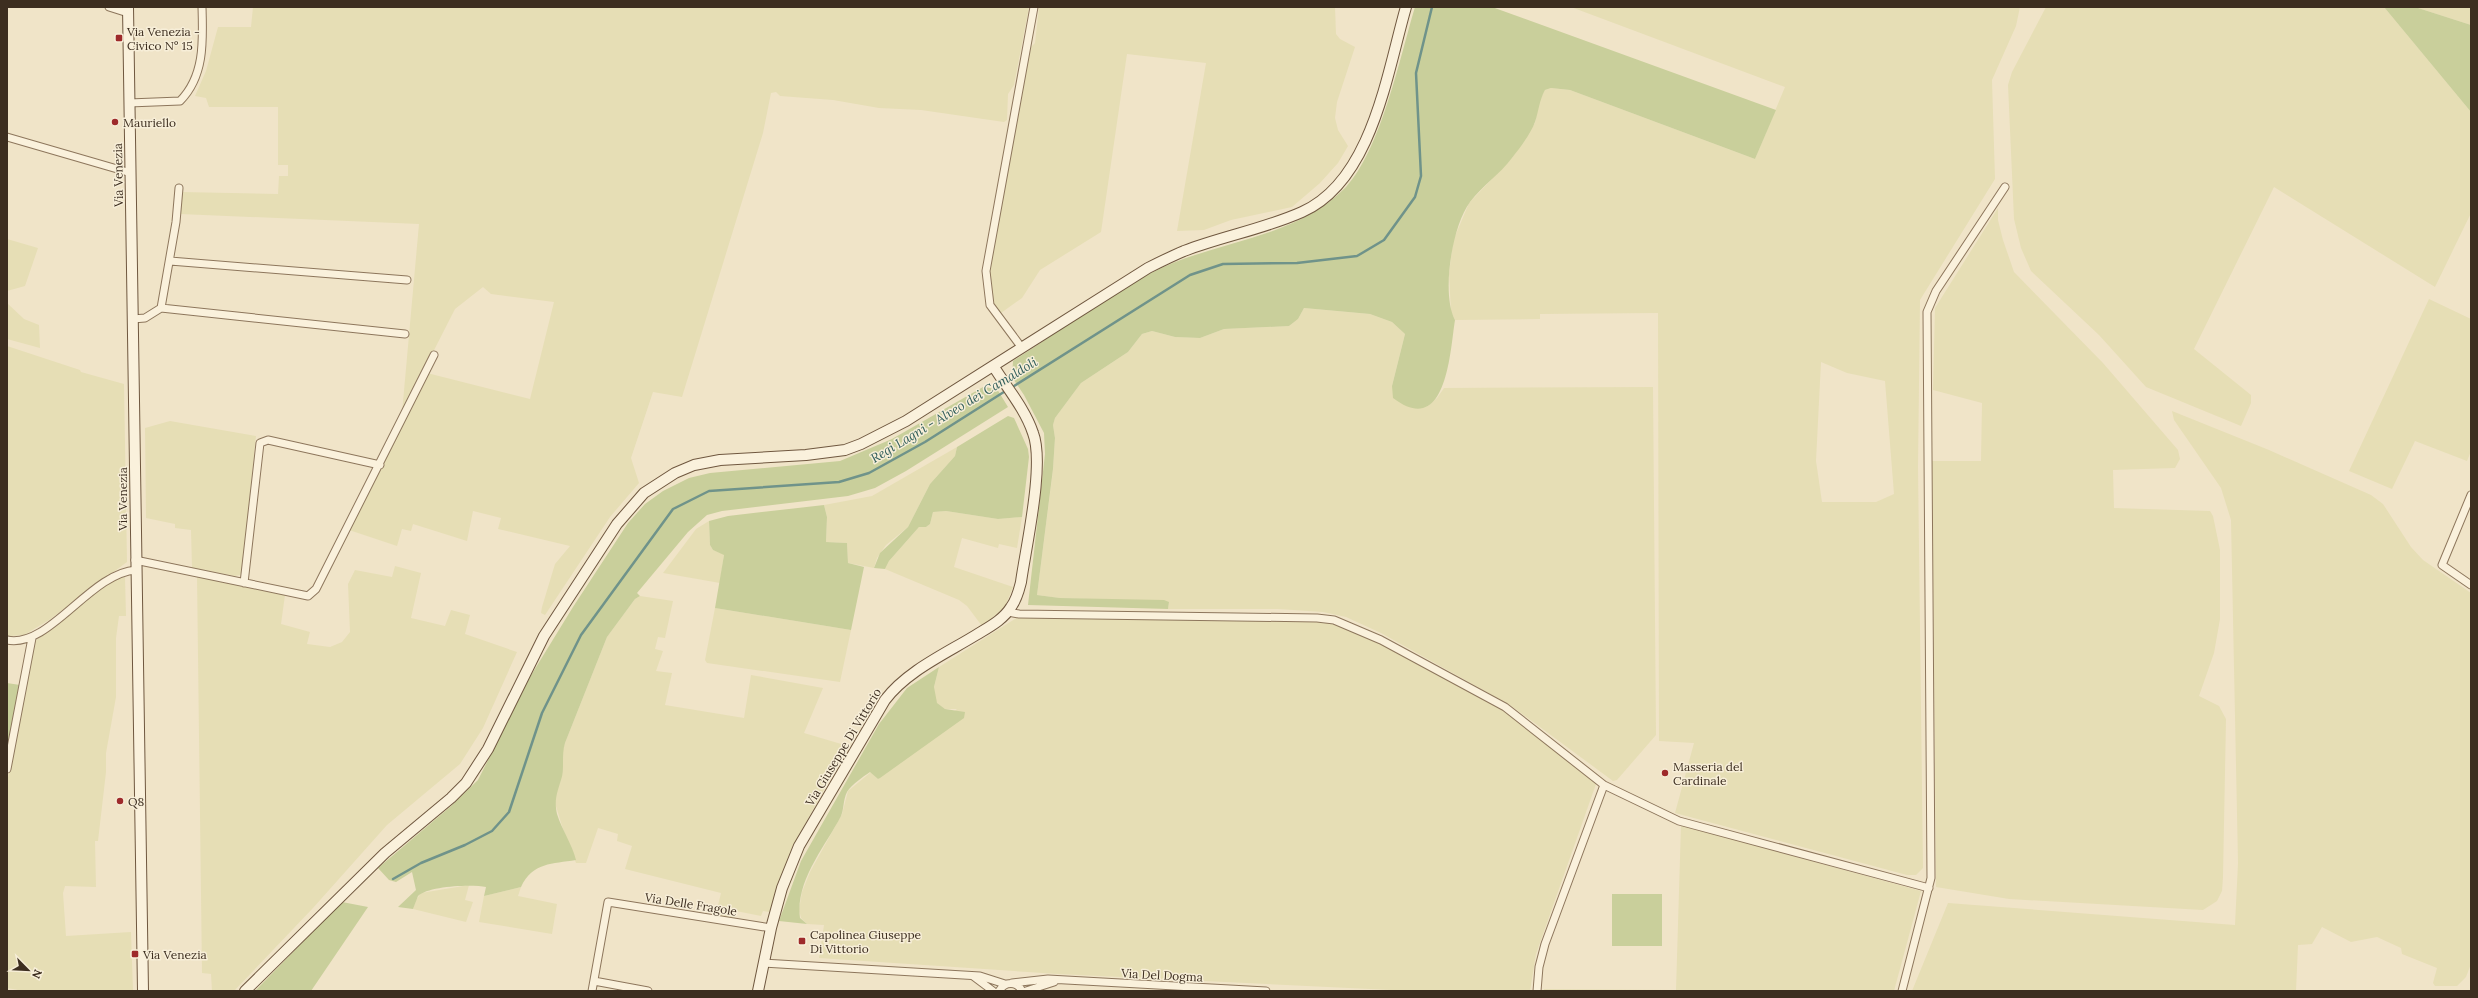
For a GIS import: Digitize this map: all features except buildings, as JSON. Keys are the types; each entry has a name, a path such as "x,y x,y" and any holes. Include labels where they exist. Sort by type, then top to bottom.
{"street":[{"path":"109,7 128,10"},
{"path":"129,103 180,101 188,93 200,66 203,44 202,7"},
{"path":"1021,346 990,305 986,271 1034,7"},
{"path":"245,991 385,853 451,798 466,783 488,749 544,636 617,524 644,493 675,473 694,465 720,460 806,456 856,446 906,421 994,367 1021,346 1148,268 1184,251 1278,222 1304,211 1344,181 1366,142 1406,7"},
{"name":"Via Venezia","path":"128,10 135,565 143,991"},
{"path":"7,137 131,173"},
{"path":"1902,991 1928,888 1931,870 1927,312 1936,291 2005,187"},
{"path":"160,308 170,261 179,188"},
{"path":"170,261 407,280"},
{"path":"133,319 145,318 160,308 405,334"},
{"path":"7,640 32,638 105,582 135,565 244,583 308,596 316,589 380,465 434,355"},
{"name":"Via Giuseppe Di Vittorio","path":"758,991 771,928 782,888 799,846 885,700 893,689 907,677 994,624 1008,612 1018,596 1037,462 1033,433 994,367"},
{"path":"244,583 260,443 268,440 380,465"},
{"path":"2471,495 2442,565 2471,585"},
{"path":"1008,612 1019,614 1317,618 1334,620 1381,640 1505,707 1604,785 1679,821 1928,888"},
{"path":"7,769 32,638"},
{"path":"1537,991 1539,967 1545,944 1604,785"},
{"name":"Via Delle Fragole","path":"594,981 608,902 771,928"},
{"path":"764,963 973,976 990,978 1019,986 1022,991"},
{"path":"973,976 993,991"},
{"name":"Via Del Dogma","path":"1009,984 1036,980 1266,991"},
{"path":"592,991 594,981 648,991"},
{"path":"1026,991 1058,981"},
{"path":"999,991 1009,984"}],"shaded area":[{"path":"253,7 1029,7 1014,85 1008,94 1007,120 1004,122 921,110 879,108 833,100 780,96 776,92 771,93 763,133 682,397 653,392 631,458 639,483 610,517 545,615 541,613 542,607 555,564 570,546 498,529 501,518 473,511 467,541 413,524 411,531 402,529 397,546 349,530 427,373 530,399 554,302 491,294 483,287 455,309 402,413 419,224 180,214 181,192 278,194 279,176 288,176 288,165 278,165 278,107 209,107 206,98 195,96 206,71 218,27 251,27"},
{"path":"1039,7 1335,7 1336,34 1340,39 1355,47 1337,102 1335,118 1338,130 1348,146 1338,163 1320,183 1292,207 1231,220 1204,230 1177,231 1206,63 1127,54 1101,232 1040,270 1022,298 1001,313 993,306 989,266 1031,47 1035,43"},
{"path":"1571,7 2020,7 2016,26 1992,80 1995,179 1920,300 1918,467 1923,868 1916,875 1907,875 1675,813 1694,743 1659,741 1658,313 1540,314 1540,319 1455,320 1451,312 1449,274 1453,241 1469,203 1512,158 1535,123 1539,101 1545,90 1551,88 1570,90 1755,159 1785,87","holes":["1821,362 1847,373 1885,381 1894,494 1876,502 1822,502 1816,461"]},
{"path":"2046,7 2384,7 2471,112 2471,213 2435,287 2274,187 2194,349 2251,395 2251,403 2241,426 2146,387 2099,335 2031,271 2021,248 2014,219 2008,85 2012,72"},
{"path":"2415,7 2471,7 2471,25"},
{"path":"1998,208 1998,220 2003,240 2014,272 2103,363 2178,450 2180,459 2175,468 2113,470 2114,508 2210,511 2213,516 2220,550 2220,619 2214,653 2199,696 2219,706 2226,719 2223,877 2222,891 2217,901 2203,910 2009,899 1936,887 1932,461 1981,461 1982,403 1933,390 1935,308"},
{"path":"7,239 38,248 25,286 7,291"},
{"path":"2429,299 2471,319 2471,451 2467,461 2415,441 2392,489 2349,471"},
{"path":"7,303 24,319 39,325 40,348 7,339"},
{"path":"1304,308 1370,314 1392,322 1405,334 1392,386 1416,408 1428,406 1437,398 1444,388 1653,387 1656,735 1617,780 1613,781 1510,705 1381,633 1346,617 1323,612 1278,609 1168,609 1169,602 1060,598 1037,595 1053,470 1055,438 1053,425 1055,418 1081,383 1128,352 1142,334 1152,331 1175,337 1200,338 1224,329 1289,326 1298,319"},
{"path":"7,346 80,370 81,372 124,384 127,562 49,620 24,635 10,636 7,636"},
{"path":"2172,411 2269,450 2371,495 2383,504 2411,547 2423,560 2471,593 2471,964 2466,977 2457,986 2435,986 2433,983 2437,968 2402,954 2401,948 2377,937 2351,942 2322,927 2312,944 2298,945 2296,991 1912,991 1948,903 2235,925 2238,863 2231,520 2221,488 2174,420"},
{"path":"170,421 256,436 242,571 240,575 235,576 192,568 191,530 175,528 175,524 146,518 145,428"},
{"path":"957,447 955,456 930,484 908,527 886,545 877,558 874,568 848,563 847,543 826,542 827,517 824,505 872,496"},
{"path":"946,511 998,519 1022,517 1017,548 999,544 998,548 962,538 954,567 1013,587 1005,607 982,626 967,606 959,600 885,569 889,561 919,527 926,527 930,524 933,512"},
{"path":"709,521 710,545 713,550 724,554 720,583 663,573 696,529"},
{"path":"395,566 421,573 411,618 445,626 451,610 470,615 465,634 517,652 483,728 460,764 387,825 313,908 234,991 212,991 211,974 202,973 197,576 285,595 281,624 310,632 307,644 330,647 342,642 350,632 348,584 355,570 392,577"},
{"path":"125,577 126,616 119,616 116,638 116,697 106,753 106,772 98,841 95,841 96,887 65,886 63,893 66,936 131,932 133,991 24,991 7,988 7,783 34,642 97,591 117,578"},
{"path":"640,596 673,601 665,638 658,637 655,649 663,651 656,671 672,673 665,705 744,718 751,675 823,688 804,733 848,746 793,846 769,912 763,911 761,916 736,911 734,921 715,918 721,893 625,869 632,846 617,841 618,834 598,828 586,863 576,863 562,826 555,803 556,790 561,780 561,755 565,743 607,637 635,599"},
{"path":"715,608 851,630 840,682 707,663 705,660"},
{"path":"1018,617 1284,620 1335,623 1379,642 1502,709 1541,738 1596,784 1536,954 1530,991 1412,991 1058,974 819,958 824,925 807,924 801,918 799,910 802,892 810,872 842,814 848,791 871,772 878,779 957,709 945,709 937,704 934,696 934,687 939,667"},
{"path":"1681,825 1921,891 1894,991 1544,991 1544,989 1676,990"},
{"path":"469,885 465,900 473,902 466,922 413,909 416,900 421,893"},
{"path":"521,887 518,896 557,904 552,934 479,922 484,896"}],"green space":[{"path":"1415,7 1492,7 1776,110 1755,159 1570,90 1551,88 1545,90 1535,122 1528,136 1507,164 1470,202 1458,227 1450,260 1449,294 1455,320 1451,351 1442,386 1435,400 1425,407 1411,408 1393,398 1392,386 1405,334 1392,322 1370,314 1304,308 1298,319 1289,326 1224,329 1200,338 1175,337 1152,331 1142,334 1128,352 1081,383 1055,418 1053,425 1055,438 1053,469 1037,595 1060,598 1164,600 1169,602 1168,609 1028,605 1045,454 1044,433 1024,395 1012,377 1013,361 1099,304 1151,273 1175,262 1278,229 1303,218 1326,205 1346,187 1358,170 1369,150 1388,102"},
{"path":"2384,7 2415,7 2471,25 2471,112"},
{"path":"983,387 997,389 1008,407 906,471 875,488 848,496 722,511 707,515 688,532 637,593 640,596 635,599 607,637 565,743 563,753 563,771 556,797 556,809 559,820 576,860 551,864 537,869 531,873 521,887 484,896 486,887 461,886 440,888 418,896 413,909 398,907 416,890 412,872 396,882 389,880 378,868 450,807 478,780 530,677 573,607 628,523 645,504 663,491 689,478 710,473 840,461 892,439"},
{"path":"1008,416 1014,418 1028,449 1029,457 1022,517 998,519 946,511 933,512 930,524 926,527 919,527 889,561 885,569 874,568 880,553 908,527 930,484 955,456 957,447"},
{"path":"824,505 827,517 826,542 847,543 848,563 864,567 851,630 715,608 724,555 713,550 710,545 709,521 728,516"},
{"path":"939,667 934,687 937,703 945,709 965,712 964,718 880,778 878,779 870,772 852,786 847,792 841,816 813,865 802,891 800,918 807,924 779,921 801,861 879,724 907,688"},
{"path":"7,683 20,685 7,757"},
{"path":"1612,894 1662,894 1662,946 1612,946"},
{"path":"342,902 368,907 311,991 255,991"}],"waterway":[{"name":"Regi Lagni - Alveo dei Camaldoli","path":"1011,388 1190,275 1223,264 1297,263 1357,256 1384,240 1415,197 1421,176 1416,73 1432,7"},
{"name":"Regi Lagni - Alveo dei Camaldoli","path":"393,879 421,863 465,845 492,831 509,812 542,713 581,635 673,509 709,491 839,482 869,473 925,442 1007,390"}],"place":[{"name":"Via Venezia - Civico N° 15","path":"119,38"},
{"name":"Mauriello","path":"115,122"},
{"name":"Masseria del Cardinale","path":"1665,773"},
{"name":"Q8","path":"120,801"},
{"name":"Capolinea Giuseppe Di Vittorio","path":"802,941"},
{"name":"Via Venezia","path":"135,954"}]}
